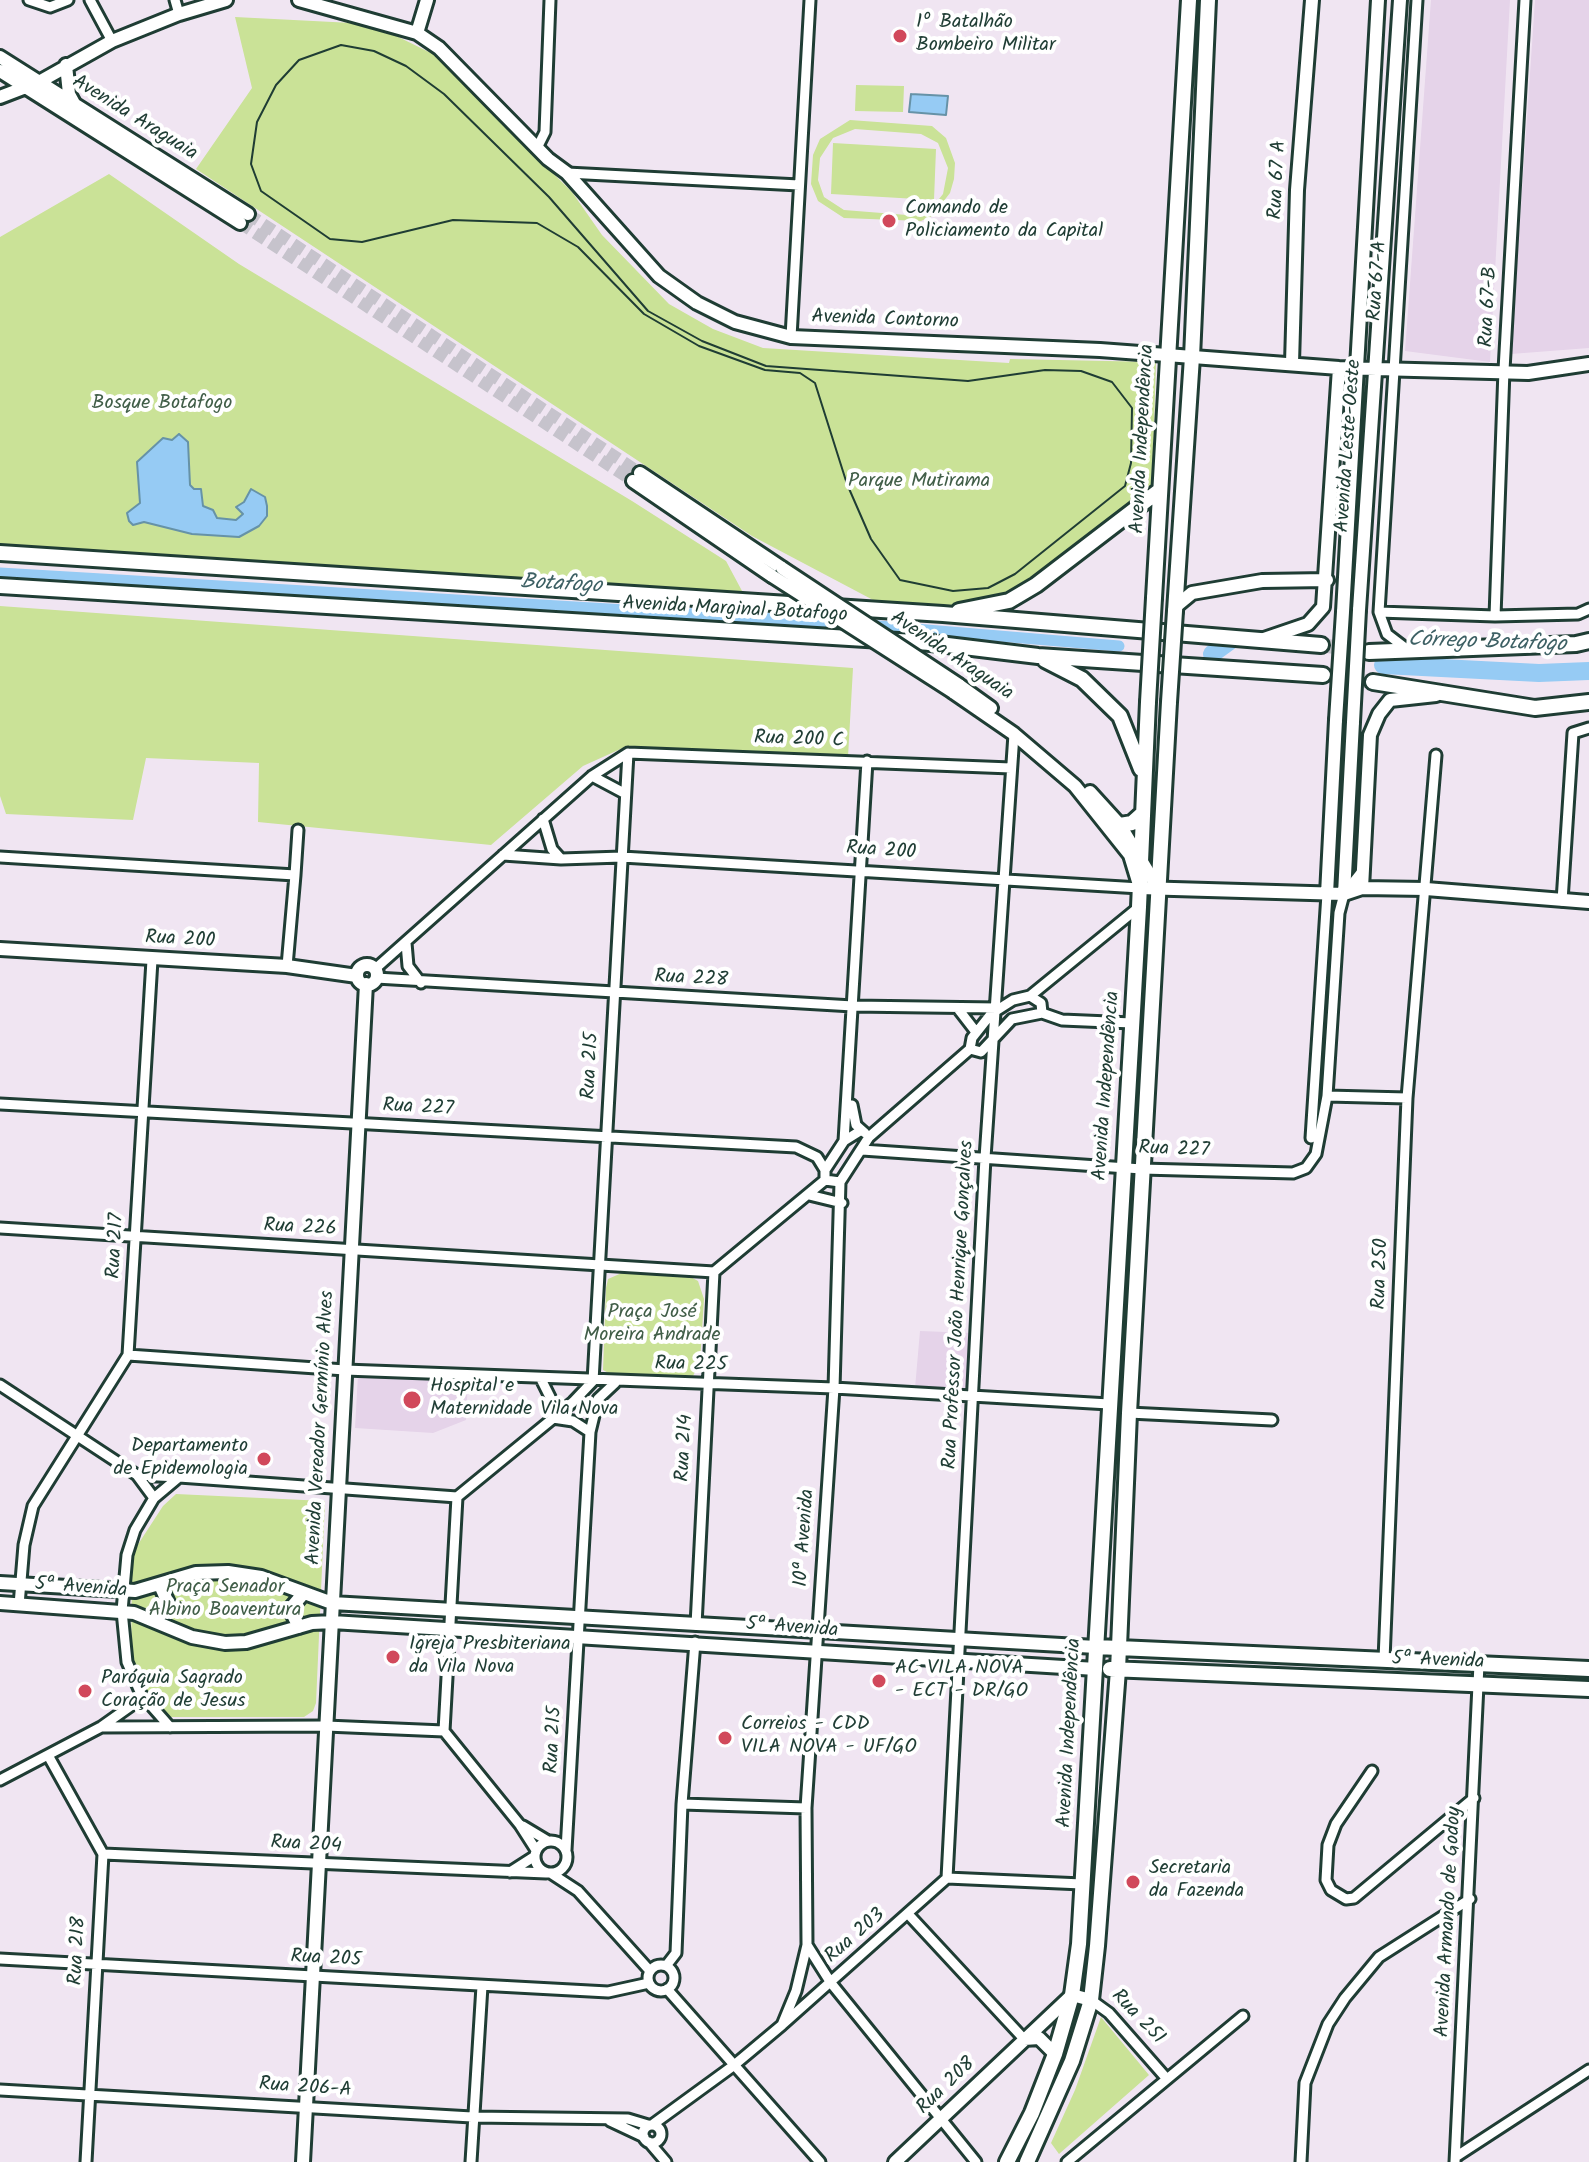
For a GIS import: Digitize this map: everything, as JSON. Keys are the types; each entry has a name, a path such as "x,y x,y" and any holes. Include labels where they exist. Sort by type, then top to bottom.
{"main road":[{"path":"0,97 39,82 112,41 179,14 226,0"},
{"name":"Avenida Contorno","path":"299,0 417,33 456,62 537,148 567,173 659,276 682,294 735,322 791,337 1192,357 1359,369 1504,370 1528,373 1589,364"},
{"path":"417,33 427,0"},
{"name":"Avenida Independência","path":"1007,2162 1032,2113 1055,2054 1072,1995 1082,1884 1189,0"},
{"name":"Avenida Independência","path":"1032,2160 1072,2061 1091,2000 1118,1670 1142,1169 1192,357 1208,0"},
{"name":"Rua 67 A","path":"1292,363 1297,190 1312,0"},
{"name":"Avenida Leste-Oeste","path":"1327,894 1378,0"},
{"name":"Avenida Leste-Oeste","path":"1344,894 1359,610 1400,0"},
{"name":"Avenida Araguaia","path":"0,57 244,218 0,71"},
{"path":"66,65 69,94 75,105"},
{"path":"1259,640 1308,624 1323,607 1339,368"},
{"path":"1336,443 1354,417"},
{"name":"Avenida Araguaia","path":"637,477 1046,749 1120,825 1159,890"},
{"path":"943,614 1009,601 1036,585 1160,490"},
{"name":"Avenida Marginal Botafogo","path":"0,553 943,614 1321,645"},
{"path":"1175,609 1192,593 1262,581 1327,580"},
{"name":"Avenida Marginal Botafogo","path":"0,586 931,643 1038,656 1323,675"},
{"path":"1369,652 1589,641"},
{"path":"1038,656 1082,679 1120,716 1144,776"},
{"path":"1373,682 1535,708 1589,702"},
{"name":"Avenida Araguaia","path":"956,688 1075,786 1130,855 1140,888"},
{"path":"1362,888 1370,735 1379,714 1390,700 1439,695"},
{"path":"1120,825 1132,823 1142,814"},
{"name":"Rua 200","path":"1140,888 1327,894 1344,894 1362,888 1426,889 1589,902"},
{"name":"Rua 200","path":"0,949 287,966 369,977"},
{"name":"Avenida Vereador Germínio Alves","path":"303,2162 317,1864 369,977"},
{"name":"5ª Avenida","path":"0,1583 123,1590 160,1585 196,1573 228,1572 261,1577 332,1603 1096,1647 1589,1669"},
{"path":"157,1620 168,1603 160,1585"},
{"path":"299,1627 293,1623 290,1609 303,1594"},
{"name":"5ª Avenida","path":"0,1603 122,1611 157,1620 192,1637 225,1643 268,1638 299,1627 332,1622 450,1632 695,1642 1096,1669 1589,1689"},
{"path":"695,1642 699,1633 735,1627"},
{"name":"Rua 251","path":"1072,1995 1091,2000"},
{"name":"Rua 208","path":"895,2162 941,2122 1072,1995"},
{"path":"1024,2039 1039,2038 1055,2054"}],"street":[{"path":"29,0 50,7 68,0"},
{"path":"90,0 112,41"},
{"path":"175,0 179,14"},
{"path":"537,148 545,132 550,0"},
{"path":"791,337 810,0"},
{"name":"Rua 67-A","path":"1379,612 1394,329 1417,0"},
{"name":"Rua 67-B","path":"1495,616 1504,370 1525,0"},
{"path":"567,173 799,185"},
{"path":"1379,328 1394,329"},
{"path":"1408,650 1387,634 1379,612 1495,616 1578,614 1589,609"},
{"path":"1562,901 1573,733 1589,728"},
{"name":"Rua Professor João Henrique Gonçalves","path":"947,1878 985,1158 1014,734"},
{"path":"369,977 592,776 628,753"},
{"name":"Rua 200 C","path":"628,753 1011,768"},
{"name":"Rua 215","path":"593,1381 628,753"},
{"name":"Rua 250","path":"1384,1660 1407,1098 1436,755"},
{"path":"714,1272 809,1195 825,1175 844,1141 867,761"},
{"path":"592,776 624,793"},
{"path":"543,819 552,849 561,859"},
{"path":"287,966 298,830"},
{"name":"Rua 200","path":"503,855 561,859 622,857 1140,888"},
{"path":"0,857 295,875"},
{"path":"1363,870 1344,894 1339,913 1327,1096 1407,1098"},
{"path":"1311,1138 1327,894"},
{"path":"844,1141 864,1134 970,1049 976,1032 997,1008 1030,996 1139,907"},
{"path":"406,943 408,966 421,983"},
{"name":"Rua 217","path":"20,1585 33,1506 128,1355 152,960"},
{"name":"Rua 228","path":"369,977 421,983 853,1006 959,1010 997,1008"},
{"path":"1030,996 1041,1003 1042,1013"},
{"path":"959,1010 976,1032"},
{"path":"970,1049 981,1052 1012,1019 1042,1013 1062,1020 1132,1023"},
{"path":"825,1175 840,1182 850,1163 862,1150 864,1134 853,1117 849,1090"},
{"name":"Rua 227","path":"862,1150 1123,1168 1293,1173 1306,1168 1316,1154 1327,1096"},
{"name":"Rua 227","path":"0,1104 796,1147 817,1157 825,1175"},
{"name":"10ª Avenida","path":"782,2025 807,1945 806,1808 834,1388 842,1203 840,1182"},
{"path":"809,1195 842,1203"},
{"name":"Rua 226","path":"0,1228 714,1272"},
{"path":"598,1278 615,1265"},
{"name":"Rua 214","path":"696,1625 714,1272"},
{"name":"Rua 225","path":"128,1355 345,1370 615,1383 834,1388 1109,1404"},
{"path":"691,1384 708,1370"},
{"path":"541,1379 550,1397 553,1418"},
{"path":"137,1475 340,1486 457,1497 593,1381"},
{"name":"Rua 215","path":"566,1850 590,1432 598,1399 615,1383"},
{"path":"0,1385 137,1475 154,1498"},
{"path":"1129,1413 1272,1420"},
{"path":"553,1418 573,1421 590,1432"},
{"path":"170,1727 141,1694 127,1662 122,1611 135,1530 154,1498 179,1477"},
{"path":"457,1497 444,1731 520,1825 536,1853 538,1866 578,1891 650,1971 649,1983 659,1991 667,1989 674,1975 666,1966 657,1966 650,1971"},
{"path":"19,1605 20,1585"},
{"path":"666,1966 676,1953 682,1804 695,1642"},
{"name":"Avenida Armando de Godoy","path":"1456,2159 1479,1664"},
{"path":"0,1780 49,1757 101,1727 132,1705 141,1694"},
{"path":"101,1727 326,1726 444,1731"},
{"path":"49,1757 103,1854"},
{"path":"1372,1771 1336,1824 1328,1845 1326,1880 1331,1890 1346,1899 1354,1898 1474,1798"},
{"path":"682,1804 806,1808"},
{"path":"507,1874 551,1841 568,1820"},
{"path":"520,1825 566,1850 566,1865 578,1891"},
{"name":"Rua 204","path":"103,1854 507,1874 549,1873"},
{"name":"Rua 218","path":"86,2162 103,1854"},
{"path":"549,1873 566,1865"},
{"path":"947,1878 1082,1884"},
{"name":"Rua 203","path":"650,2125 733,2066 909,1915 947,1878"},
{"path":"1301,2162 1305,2083 1328,2024 1379,1957 1470,1899"},
{"path":"909,1915 1024,2039"},
{"path":"807,1945 831,1983 976,2162"},
{"name":"Rua 205","path":"0,1959 608,1992 649,1983"},
{"path":"471,2162 482,1986"},
{"path":"667,1989 820,2162"},
{"name":"Rua 251","path":"1091,2000 1109,2013 1167,2079"},
{"path":"1067,2162 1243,2016"},
{"path":"1456,2159 1589,2070 1589,2058"},
{"name":"Rua 206-A","path":"0,2090 472,2117 628,2119 650,2125"},
{"name":"Rua 203","path":"653,2138 680,2106"},
{"name":"Rua 206-A","path":"607,2119 653,2138"},
{"path":"650,2125 665,2162"},
{"path":"650,2125 653,2138"}],"shaded area":[{"path":"1431,0 1510,0 1490,362 1405,351"},
{"path":"1535,0 1589,0 1589,348 1511,354"},
{"path":"920,1331 973,1333 970,1383 962,1390 915,1388"},
{"name":"Hospital e Maternidade Vila Nova","path":"358,1375 468,1381 466,1420 433,1433 355,1428"}],"green space":[{"name":"Parque Mutirama","path":"235,17 372,24 433,54 572,192 602,235 669,304 713,329 763,348 1009,363 1010,359 1156,362 1152,492 1009,601 943,614 875,601 752,536 196,169 252,88"},
{"path":"856,85 904,86 903,112 855,111"},
{"path":"850,120 932,126 946,138 955,163 950,193 932,216 921,221 844,218 818,201 811,184 813,155 820,139","holes":["855,129 921,134 938,143 948,168 943,194 935,204 907,215 844,210 824,197 818,180 820,158 833,138"]},
{"path":"833,143 936,149 934,200 831,194"},
{"name":"Bosque Botafogo","path":"109,174 239,264 726,561 749,604 450,591 0,551 0,237"},
{"path":"0,606 853,668 848,757 625,747 583,766 491,845 258,822 259,763 146,758 133,820 6,814 0,796"},
{"name":"Praça José Moreira Andrade","path":"624,1272 689,1276 698,1281 704,1299 700,1362 692,1378 616,1377 603,1370 606,1288 608,1279"},
{"name":"Praça Senador Albino Boaventura","path":"176,1494 325,1501 316,1703 313,1711 304,1717 164,1717 153,1705 131,1659 132,1568 135,1549 163,1506"},
{"path":"1101,2017 1149,2075 1059,2154 1051,2143 1075,2090"}],"water":[{"path":"911,94 948,96 946,115 909,112"},
{"path":"179,434 188,442 190,485 201,489 203,506 213,510 217,518 236,520 243,514 236,507 244,502 251,489 265,497 267,506 267,516 259,526 239,537 192,534 144,522 133,525 129,521 127,513 140,503 137,462 163,438 172,440"}],"waterway":[{"name":"Botafogo","path":"0,573 846,623"},
{"name":"Botafogo","path":"867,625 1119,646"},
{"path":"1212,654 1234,638"},
{"name":"Córrego Botafogo","path":"1383,665 1539,673 1589,671"}],"tunnel":[{"path":"248,214 640,473"},
{"path":"240,223 633,481"},
{"path":"1321,645 1368,652"},
{"path":"1323,675 1373,682"}],"tram line":[{"path":"341,45 374,51 406,66 444,94 549,197 648,311 702,341 766,366 968,381 1045,370 1081,371 1112,382 1132,408 1131,463 1125,486 1015,574 988,588 953,591 900,580 871,539 847,484 815,383 800,373 765,370 699,346 644,314 578,247 537,223 453,220 362,242 330,239 261,191 251,164 257,122 276,85 299,60 341,45"}],"place":[{"name":"1º Batalhão Bombeiro Militar","path":"900,36"},
{"name":"Comando de Policiamento da Capital","path":"889,221"},
{"name":"Hospital e Maternidade Vila Nova","path":"412,1400"},
{"name":"Departamento de Epidemologia","path":"264,1459"},
{"name":"Igreja Presbiteriana da Vila Nova","path":"393,1657"},
{"name":"AC VILA NOVA - ECT - DR/GO","path":"879,1681"},
{"name":"Paróquia Sagrado Coração de Jesus","path":"85,1691"},
{"name":"Correios - CDD VILA NOVA - UF/GO","path":"725,1738"},
{"name":"Secretaria da Fazenda","path":"1133,1882"}]}
